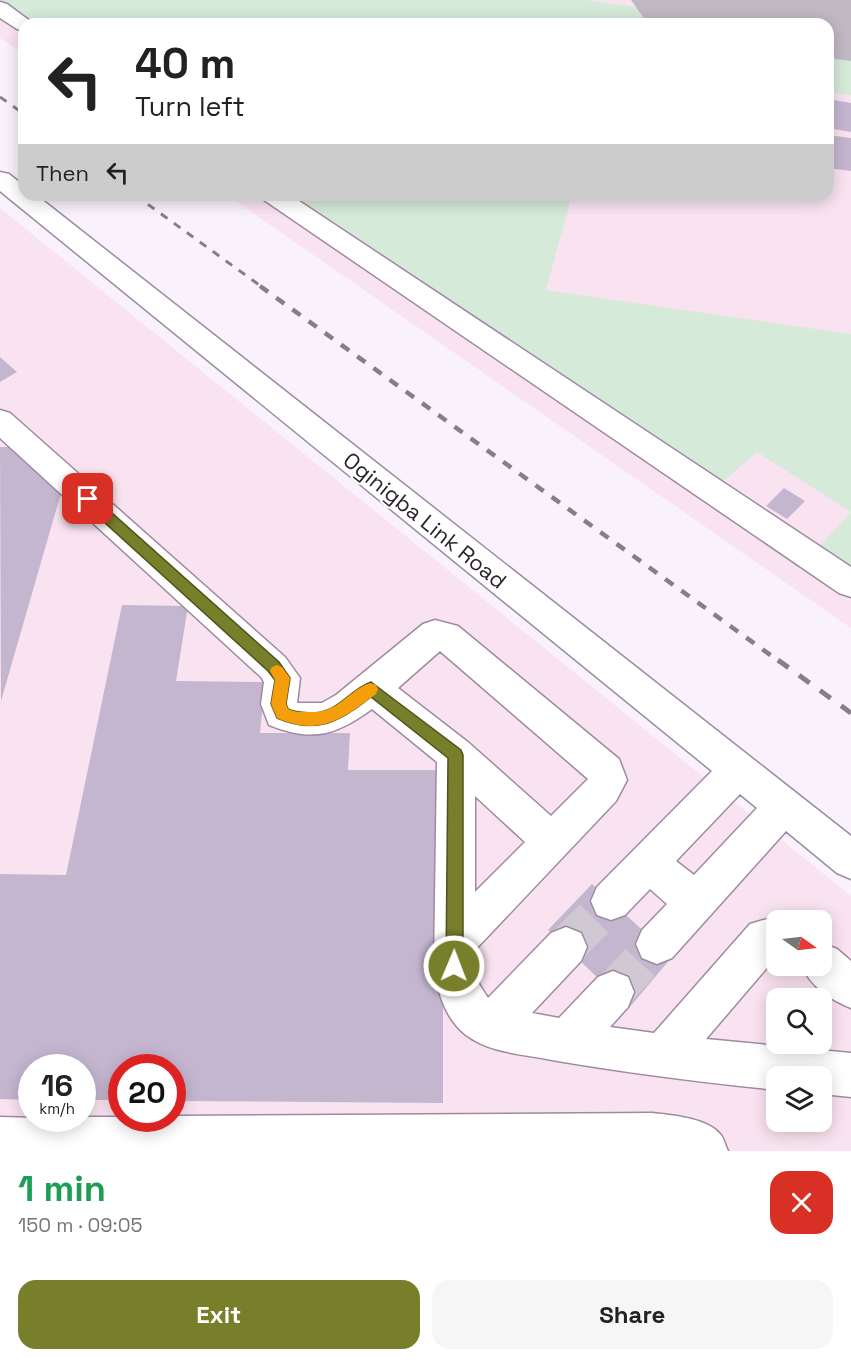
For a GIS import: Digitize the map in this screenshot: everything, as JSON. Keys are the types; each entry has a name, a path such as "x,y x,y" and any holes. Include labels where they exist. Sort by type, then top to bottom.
{"street":[{"path":"0,8 18,21"},
{"name":"Oginigba Link Road","path":"0,179 18,193"},
{"name":"Oginigba Link Road","path":"27,201 851,860"},
{"path":"282,201 851,585"},
{"path":"0,421 273,667 282,678 279,704 282,714 294,719 324,719 344,710 435,634 446,636 606,771 608,780 603,789 455,941"},
{"path":"371,688 456,755 552,842"},
{"path":"456,755 455,941 458,988 465,1006 490,1026 567,1041 662,1057 851,1075"},
{"path":"611,902 738,771"},
{"path":"657,944 783,807"},
{"path":"648,862 696,902"},
{"path":"662,1057 766,938"},
{"path":"490,1026 566,947"},
{"path":"832,972 851,987"},
{"path":"567,1041 613,992"},
{"path":"0,1140 652,1136 684,1139 705,1151"}],"shaded area":[{"path":"0,0 851,0 851,628 236,201 834,201 834,18 18,18 18,50 0,38"},
{"path":"0,208 851,896 851,1151 0,1151"}],"green space":[{"path":"0,0 587,0 713,18 25,18"},
{"path":"834,35 851,38 851,95 834,93"},
{"path":"297,201 570,201 546,290 851,334 851,512 757,452 720,484"},
{"path":"851,512 851,570 818,548"}],"building":[{"path":"834,100 851,103 851,132 834,129"},
{"path":"834,136 851,138 851,171 834,169"},
{"path":"0,357 17,372 0,382"},
{"path":"0,447 10,447 61,493 1,701"},
{"path":"784,488 805,501 787,519 766,506"},
{"path":"122,605 188,606 176,681 265,682 260,733 350,733 348,770 436,770 435,880 443,879 443,1103 186,1101 186,1054 108,1054 108,1100 96,1100 96,1054 18,1054 18,1100 0,1099 0,874 66,875"},
{"path":"592,884 672,957 629,1008 548,930"}],"runway":[{"path":"697,0 829,18"},
{"path":"834,19 851,21"}],"tunnel":[{"path":"566,947 611,901"},
{"path":"613,992 657,944"}],"railway":[{"path":"0,97 18,110"},
{"path":"143,201 262,287"},
{"path":"260,286 780,662"},
{"path":"778,660 851,713"}],"slow traffic":[{"path":"277,671 282,678 279,704 282,714 294,719 324,719 344,710 370,689"}],"route":[{"path":"88,499 273,667 282,678 279,704 282,714 294,719 324,719 344,710 371,688 456,755 454,966"}]}
